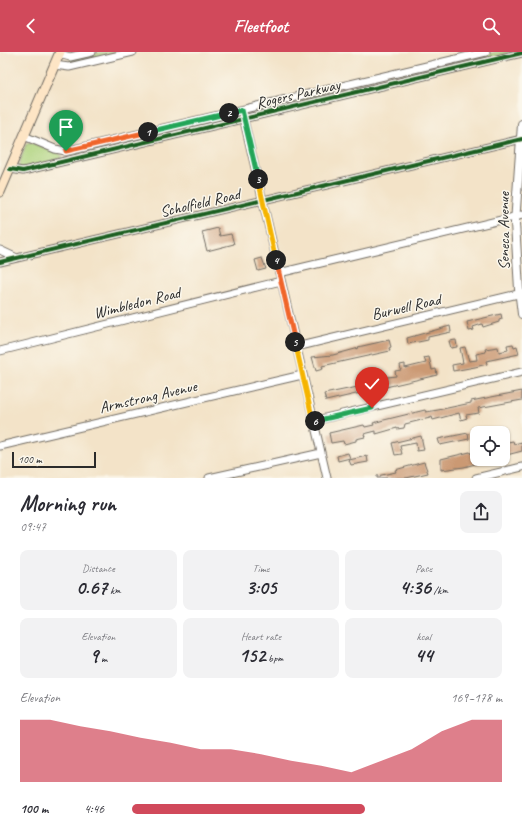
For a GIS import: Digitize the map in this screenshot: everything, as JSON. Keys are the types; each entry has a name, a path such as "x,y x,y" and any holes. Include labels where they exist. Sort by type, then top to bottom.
{"main road":[{"path":"0,192 59,53"}],"street":[{"path":"59,53 70,57 92,52"},
{"path":"54,65 69,67 133,52"},
{"name":"Rogers Parkway","path":"24,136 55,149 66,151 486,52"},
{"name":"Rogers Parkway","path":"10,169 23,171 522,53"},
{"path":"375,78 377,87"},
{"path":"242,110 327,478"},
{"path":"226,114 228,123"},
{"name":"Seneca Avenue","path":"522,124 519,216 520,294 522,314"},
{"name":"Scholfield Road","path":"0,262 522,139"},
{"path":"66,151 68,160"},
{"path":"279,273 519,216"},
{"path":"0,250 18,258"},
{"name":"Wimbledon Road","path":"0,351 281,281"},
{"name":"Burwell Road","path":"296,347 520,294"},
{"path":"313,421 522,372"},
{"name":"Armstrong Avenue","path":"0,446 302,375"},
{"path":"209,478 321,453"},
{"path":"476,478 522,467"}],"green space":[{"path":"103,52 124,52 70,62 71,59"},
{"path":"497,52 515,52 380,84 379,81 380,80"},
{"path":"372,82 372,85 257,112 256,110"},
{"path":"223,117 224,120 74,156 72,155 72,153"},
{"path":"29,142 59,153 62,158 23,168 18,167 26,144"}],"building":[{"path":"218,228 220,236 231,234 234,244 207,251 202,232"},
{"path":"262,258 266,269 258,271 255,260"},
{"path":"501,314 502,319 499,320 499,322 483,327 482,324 473,327 474,330 469,331 467,322"},
{"path":"450,326 451,332 428,337 428,340 408,344 407,338"},
{"path":"389,340 391,347 389,348 390,351 322,366 323,369 316,371 312,357 333,355 359,348 358,347"},
{"path":"456,340 457,347 451,348 449,341"},
{"path":"513,344 514,347 517,346 519,354 486,361 487,364 453,371 452,365 463,363 460,348 465,347 469,361 477,360 476,354 486,352 485,349 498,347 499,352 508,350 507,345"},
{"path":"429,357 432,370 436,369 437,375 326,401 324,394 372,384 371,382 380,380 380,378 396,376 395,371 401,370 400,365 405,364 405,368 426,363 424,358"},
{"path":"522,391 522,400 478,408 479,413 466,415 467,418 461,420 459,413 433,420 432,417 405,424 404,428 397,428 376,434 376,431 364,434 365,437 356,439 356,441 344,444 343,441 331,443 329,433 364,425 365,427 374,425 373,423 425,410 426,412 438,410 471,403 471,401"},
{"path":"468,433 469,439 440,445 438,439"},
{"path":"421,436 424,450 417,451 416,443 400,446 402,454 395,455 392,443"},
{"path":"513,441 514,444 522,442 522,451 510,454 510,442"},
{"path":"470,452 470,465 464,467 441,470 441,459"},
{"path":"348,453 350,458 338,461 337,456"},
{"path":"367,456 368,462 351,465 349,460"},
{"path":"424,462 428,473 406,478 377,478 377,476 396,472 395,470"}],"cycle path":[{"path":"10,169 23,171 522,53"},
{"path":"0,262 522,139"}],"route":[{"path":"66,151 242,110 313,421 372,408"}]}
